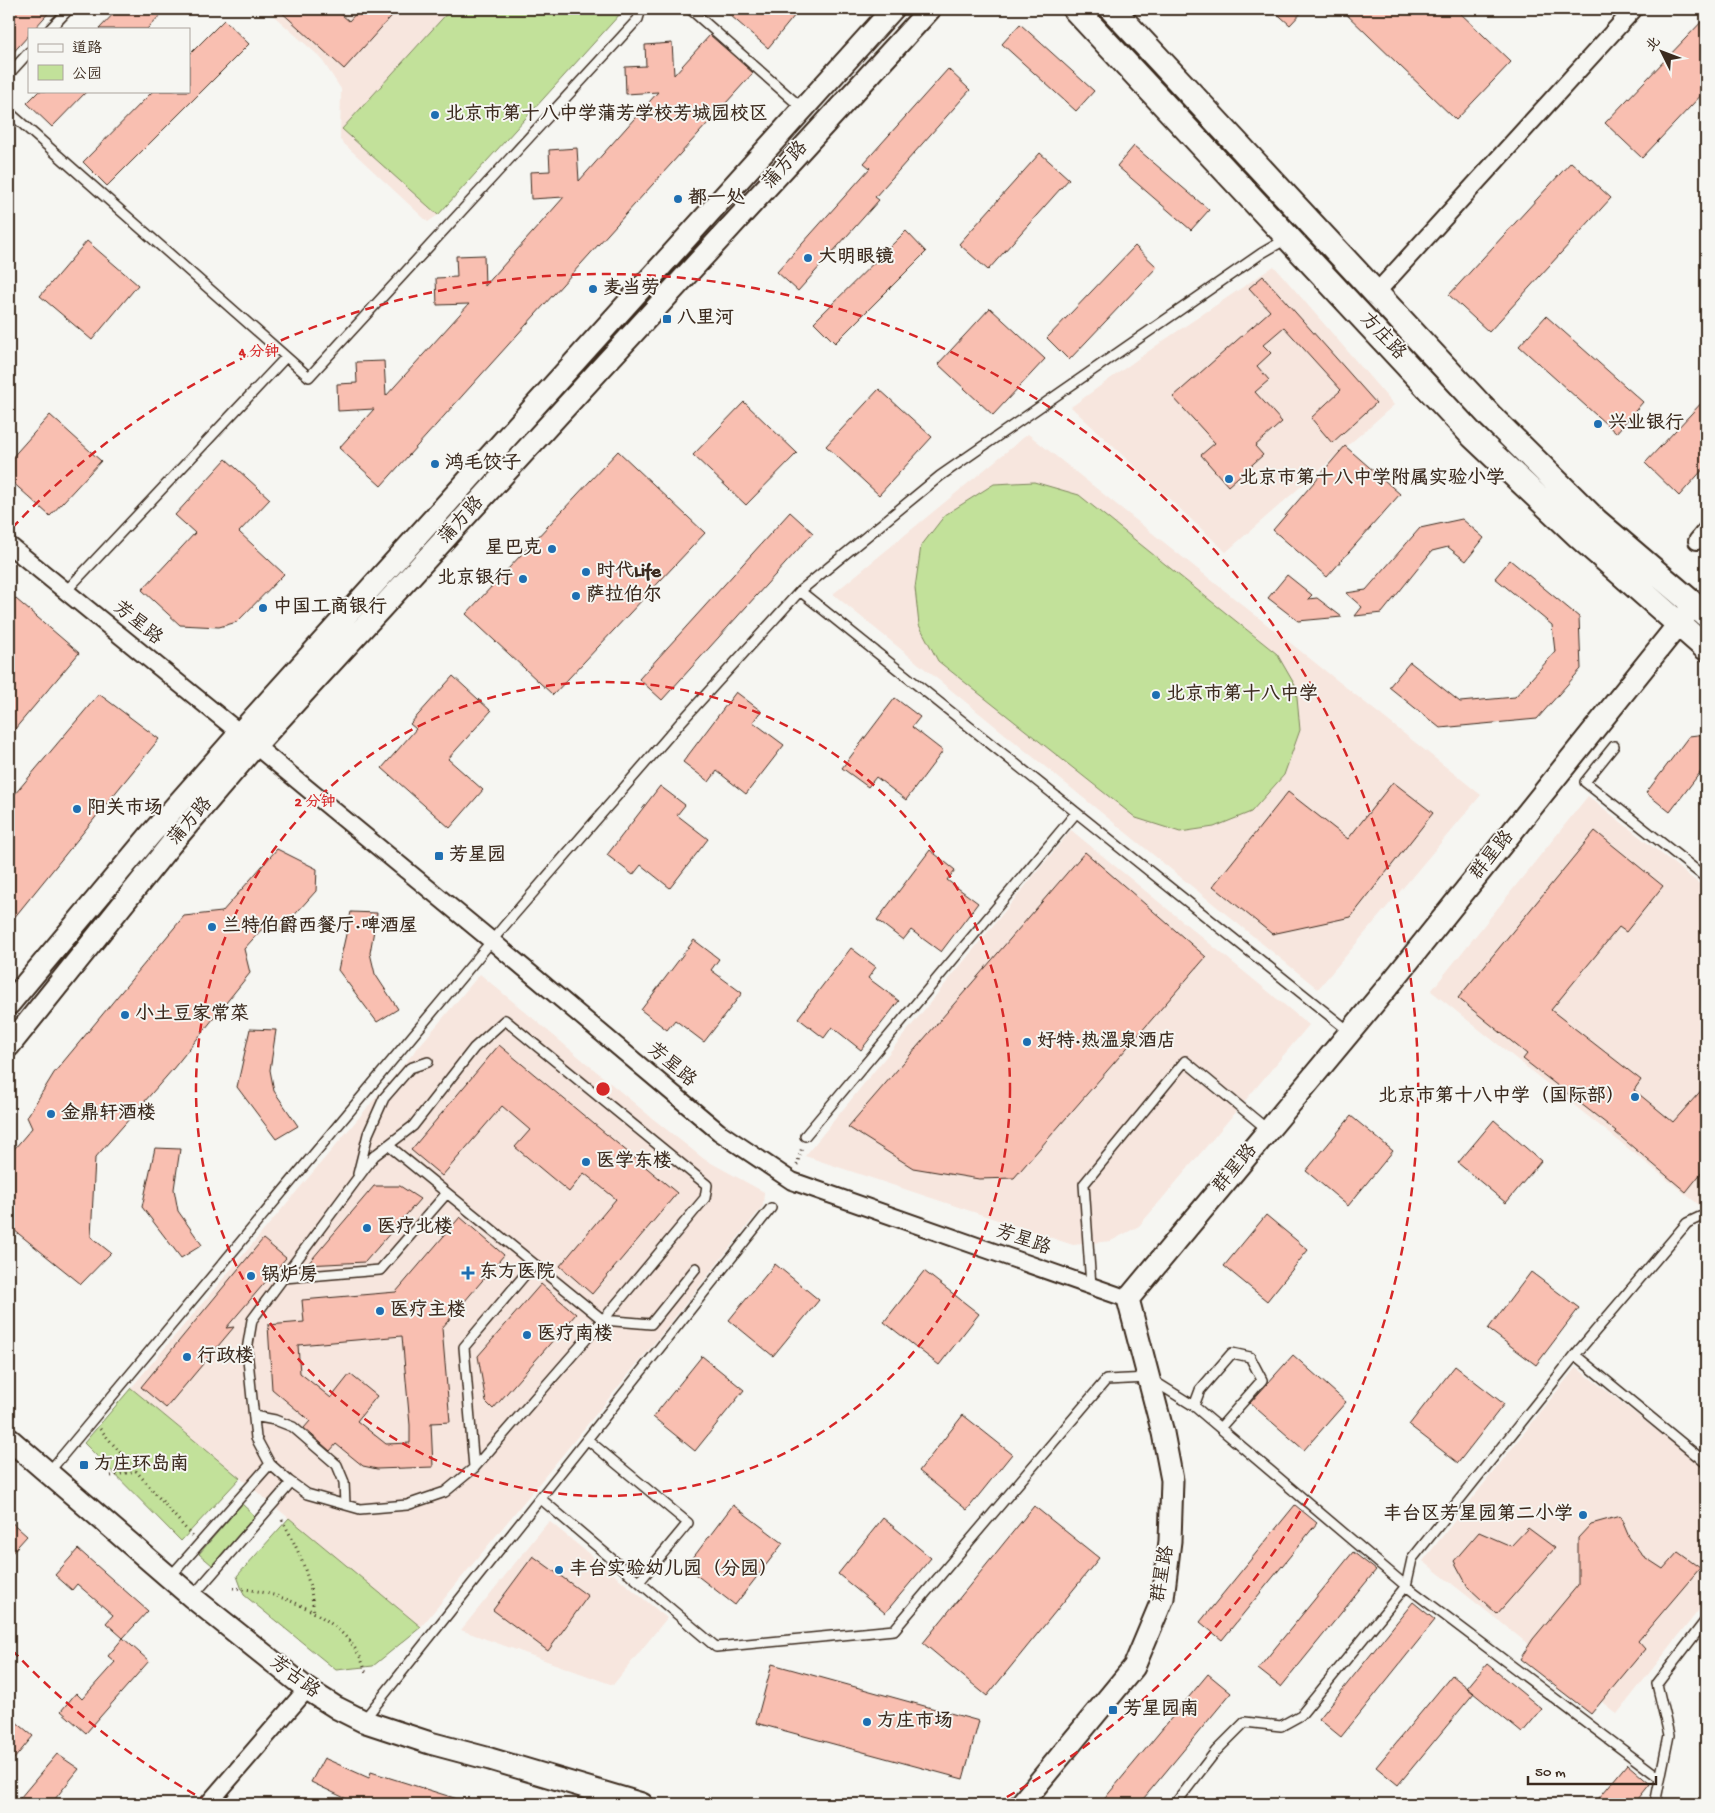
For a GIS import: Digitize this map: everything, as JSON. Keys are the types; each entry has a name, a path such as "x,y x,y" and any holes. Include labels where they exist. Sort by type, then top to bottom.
{"main road":[{"name":"方庄路","path":"1075,9 1473,436 1581,538 1706,648"},
{"name":"方庄路","path":"1112,9 1491,417 1596,521 1700,610"}],"street":[{"name":"蒲方路","path":"9,1046 171,844 248,740 893,9"},
{"name":"蒲方路","path":"9,1004 151,834 248,740 930,9"},
{"path":"1376,293 1634,9"},
{"name":"芳星路","path":"9,545 492,941 719,1132 792,1181 1128,1299"},
{"name":"群星路","path":"1021,1804 1134,1667 1162,1598 1170,1541 1172,1480 1163,1433 1128,1299 1350,1032 1678,624 1700,610"},
{"name":"芳古路","path":"9,1439 192,1597 307,1689 337,1708 363,1721 430,1744 490,1759 642,1804"},
{"path":"208,1804 307,1689"}],"lane":[{"path":"51,28 69,9"},
{"path":"9,112 309,377 632,26 638,19 641,9"},
{"path":"690,9 803,109"},
{"path":"9,74 28,53"},
{"path":"48,1474 492,941 675,730 800,591 940,476 1254,259 1288,238"},
{"path":"66,591 286,357"},
{"path":"800,591 1350,1032"},
{"path":"1614,746 1584,782 1706,878"},
{"path":"805,1136 1076,813"},
{"path":"505,1020 707,1185 704,1198 603,1320 474,1468 446,1492 407,1505 360,1509 307,1494 291,1483 270,1464 256,1438 247,1350 252,1320 358,1176 374,1156 388,1145 413,1126 474,1048 505,1020"},
{"path":"358,1176 368,1134 384,1098 410,1068 428,1062"},
{"path":"1091,1286 1084,1184 1185,1062 1268,1130"},
{"path":"388,1145 603,1320 651,1324 696,1268"},
{"path":"284,1278 380,1270 447,1193"},
{"path":"363,1721 771,1208"},
{"path":"1174,1804 1216,1751 1245,1722 1281,1726 1301,1715 1406,1586 1412,1559 1575,1355 1687,1223 1706,1214"},
{"path":"474,1468 464,1347 534,1264"},
{"path":"1194,1406 1200,1390 1232,1354 1250,1357 1262,1380 1220,1428"},
{"path":"1575,1355 1706,1463"},
{"path":"541,1499 716,1648 894,1630 1106,1380 1149,1378 1194,1406 1406,1586 1660,1778"},
{"path":"254,1416 275,1420 294,1428 337,1465 344,1482 345,1504"},
{"path":"588,1440 688,1523 639,1582"},
{"path":"169,1578 270,1464"},
{"path":"192,1597 291,1483"},
{"path":"1655,1804 1669,1735 1657,1684 1706,1620"}],"path":[{"path":"792,1181 805,1136"},
{"path":"96,1424 192,1536"},
{"path":"111,1476 136,1471"},
{"path":"282,1520 297,1548 308,1576 314,1613"},
{"path":"233,1588 252,1589 272,1594 314,1613 337,1629 349,1642 359,1654 366,1673"}],"shaded area":[{"name":"北京市第十八中学蒲芳学校芳城园校区","path":"266,9 622,9 621,13 438,215 428,222 340,140 341,89 320,57"},
{"name":"北京市第十八中学附属实验小学","path":"1274,266 1394,405 1226,552 1071,407 1160,343"},
{"name":"北京市第十八中学","path":"1028,434 1481,795 1318,989 833,594"},
{"name":"北京市第十八中学（国际部）","path":"1588,796 1706,889 1706,1203 1703,1208 1431,991"},
{"path":"1071,830 1309,1025 1139,1226 1111,1241 1073,1245 805,1156"},
{"name":"东方医院","path":"480,974 652,1118 704,1159 764,1192 763,1206 656,1341 421,1627 131,1388"},
{"name":"丰台区芳星园第二小学","path":"1576,1367 1706,1469 1706,1601 1617,1714 1423,1561"},
{"name":"丰台实验幼儿园（分园）","path":"549,1521 667,1618 613,1685 461,1630"}],"green space":[{"name":"北京市第十八中学蒲芳学校芳城园校区","path":"451,9 622,9 621,13 438,215 342,129"},
{"path":"1034,482 1079,495 1277,654 1296,687 1300,730 1284,775 1251,812 1214,827 1180,832 1136,818 938,661 919,625 915,588 921,546 945,515 994,484"},
{"path":"131,1388 240,1478 181,1541 84,1443"},
{"path":"242,1504 255,1516 212,1565 199,1554"},
{"path":"289,1518 421,1627 373,1666 336,1670 244,1595 237,1576"}],"building":[{"path":"9,9 52,9 35,28 28,28 28,36 9,57"},
{"path":"118,9 166,9 148,28 100,28"},
{"path":"278,9 335,9 349,21 360,9 398,9 344,69"},
{"path":"723,9 800,9 768,48"},
{"path":"1272,9 1305,9 1290,25"},
{"path":"1341,9 1456,9 1511,62 1456,120"},
{"path":"1706,17 1706,90 1642,158 1605,123"},
{"path":"224,20 249,44 107,186 83,162 152,92 190,92 190,54"},
{"path":"1020,24 1094,91 1076,111 1002,44"},
{"path":"710,35 753,73 381,486 339,448 374,409 338,411 337,384 357,383 356,362 384,361 386,396 469,304 437,305 436,278 457,277 456,256 484,255 485,286 564,197 531,199 530,172 550,171 549,150 577,148 579,181 658,92 626,94 625,67 646,66 645,45 672,43 674,75"},
{"path":"948,69 970,90 875,197 879,200 798,291 777,272 870,168 864,163"},
{"path":"38,92 86,92 52,127 27,103"},
{"path":"1134,146 1209,210 1191,230 1117,166"},
{"path":"1040,153 1069,179 988,270 959,244"},
{"path":"1571,162 1611,198 1489,332 1449,295"},
{"path":"906,231 926,252 835,343 814,322"},
{"path":"87,241 138,285 92,340 40,296"},
{"path":"1135,246 1157,267 1069,360 1047,338"},
{"path":"1263,276 1376,403 1332,443 1311,418 1341,390 1284,327 1263,345 1271,353 1257,366 1269,380 1255,392 1282,422 1255,446 1263,455 1228,486 1201,455 1215,443 1173,397 1270,311 1249,288"},
{"path":"990,308 1045,359 993,415 938,364"},
{"path":"1546,316 1643,402 1616,433 1519,346"},
{"path":"879,389 932,437 879,495 826,446"},
{"path":"1706,398 1706,466 1679,496 1645,463"},
{"path":"744,402 797,453 746,505 693,455"},
{"path":"50,415 101,461 50,516 9,479 9,461"},
{"path":"1345,446 1400,494 1327,577 1273,530"},
{"name":"时代Life","path":"618,451 705,533 553,695 466,614"},
{"path":"226,459 270,499 239,532 284,574 237,622 219,627 180,625 142,590 195,533 175,515"},
{"path":"790,512 813,533 662,700 639,679"},
{"path":"1462,519 1484,538 1466,561 1448,547 1432,551 1382,613 1355,616 1362,607 1346,593 1366,590 1420,528"},
{"path":"1510,560 1579,617 1581,669 1537,719 1440,728 1389,687 1410,662 1460,702 1515,697 1555,652 1552,625 1495,578"},
{"path":"1287,575 1312,595 1308,599 1317,598 1342,617 1298,621 1268,598"},
{"path":"9,593 79,653 9,736"},
{"path":"453,676 491,711 448,759 483,790 450,828 382,768 416,729 410,724"},
{"path":"736,692 761,711 753,722 784,745 746,794 717,771 709,782 683,762"},
{"path":"99,694 159,739 9,924 9,801"},
{"path":"895,698 920,717 912,727 943,751 906,800 876,777 868,787 842,768"},
{"path":"1706,734 1706,765 1670,812 1646,793 1689,736"},
{"path":"1393,782 1433,813 1351,917 1272,934 1213,886 1288,792 1348,839"},
{"path":"660,786 685,805 677,815 708,839 670,888 641,865 633,875 607,855"},
{"path":"1595,831 1663,886 1626,932 1619,927 1551,1010 1641,1080 1634,1090 1673,1122 1706,1085 1706,1167 1686,1192 1616,1131 1523,1059 1527,1054 1458,998"},
{"path":"277,849 317,869 316,891 281,930 261,930 244,949 250,973 173,1069 95,1158 91,1237 111,1253 81,1284 9,1226 9,1155 32,1128 27,1117 54,1073 184,916 222,912"},
{"path":"930,850 955,870 947,880 978,903 941,952 911,930 903,940 877,920"},
{"name":"好特·热温泉酒店","path":"1085,852 1206,957 1014,1178 979,1179 913,1168 848,1127"},
{"path":"351,912 377,913 370,953 375,974 398,1009 377,1022 338,970"},
{"path":"694,940 719,959 711,970 742,993 704,1042 675,1020 667,1030 641,1010"},
{"path":"851,948 876,967 868,978 899,1001 861,1050 832,1027 824,1038 798,1018"},
{"path":"250,1029 276,1030 270,1070 274,1091 298,1126 276,1139 237,1087"},
{"name":"医学东楼","path":"499,1045 677,1193 592,1294 560,1266 616,1199 584,1173 569,1192 515,1147 530,1130 502,1106 442,1176 411,1150"},
{"path":"1351,1116 1393,1151 1348,1206 1306,1171"},
{"path":"1494,1120 1541,1161 1506,1203 1458,1163"},
{"path":"155,1148 180,1149 174,1189 178,1211 202,1245 181,1258 142,1207"},
{"name":"医疗北楼","path":"374,1186 400,1186 420,1199 365,1262 307,1265"},
{"path":"1266,1215 1308,1250 1267,1301 1224,1266"},
{"name":"医疗主楼","path":"460,1217 504,1255 442,1328 450,1422 431,1423 433,1467 377,1469 363,1466 336,1444 330,1451 304,1428 310,1421 272,1389 268,1325 304,1322 302,1300 396,1292","holes":["402,1336 410,1443 386,1444 357,1421 377,1396 350,1374 331,1398 300,1373 298,1345"]},
{"path":"263,1239 286,1258 226,1328 234,1327 166,1408 141,1387"},
{"path":"775,1264 819,1300 773,1356 729,1320"},
{"path":"924,1271 979,1314 939,1365 884,1322"},
{"path":"1531,1272 1579,1308 1536,1365 1488,1329"},
{"name":"医疗南楼","path":"541,1284 576,1314 493,1409 486,1402 478,1356"},
{"path":"1293,1355 1346,1402 1304,1450 1250,1403"},
{"path":"702,1356 744,1390 695,1451 653,1417"},
{"path":"1455,1366 1504,1404 1458,1463 1409,1425"},
{"path":"963,1415 1012,1454 967,1510 919,1471"},
{"path":"733,1505 783,1543 735,1605 686,1567"},
{"path":"1295,1505 1317,1523 1222,1640 1200,1622"},
{"path":"1034,1506 1099,1558 987,1696 923,1643"},
{"path":"1620,1516 1629,1537 1643,1556 1663,1569 1678,1552 1700,1568 1638,1641 1645,1649 1591,1714 1520,1659 1533,1639 1578,1585 1578,1538 1591,1524"},
{"path":"883,1518 931,1558 885,1613 838,1574"},
{"path":"9,1520 27,1536 9,1556"},
{"path":"1528,1528 1555,1548 1497,1614 1468,1587 1454,1561 1479,1532 1511,1546"},
{"path":"78,1549 148,1611 123,1638 106,1623 113,1615 77,1584 72,1590 55,1575"},
{"path":"1353,1552 1376,1570 1281,1687 1258,1669"},
{"path":"533,1556 588,1596 548,1651 493,1610"},
{"path":"1413,1602 1435,1620 1341,1737 1319,1719"},
{"path":"123,1638 149,1661 86,1733 61,1711 76,1693 82,1699 115,1662 108,1656"},
{"name":"方庄市场","path":"772,1664 979,1721 963,1779 756,1723"},
{"path":"1487,1664 1542,1709 1522,1733 1467,1688"},
{"path":"1208,1674 1231,1693 1139,1804 1100,1804"},
{"path":"1452,1675 1474,1693 1398,1785 1376,1767"},
{"path":"9,1716 33,1736 9,1765"},
{"path":"57,1754 79,1769 51,1804 15,1804"},
{"path":"324,1758 369,1778 371,1772 464,1801 464,1804 357,1804 311,1782"},
{"path":"1627,1764 1650,1784 1634,1804 1594,1804"}],"place":[{"name":"北京市第十八中学蒲芳学校芳城园校区","path":"435,115"},
{"name":"都一处","path":"678,199"},
{"name":"大明眼镜","path":"808,258"},
{"name":"麦当劳","path":"593,289"},
{"name":"八里河","path":"667,319"},
{"name":"兴业银行","path":"1598,424"},
{"name":"鸿毛饺子","path":"435,464"},
{"name":"北京市第十八中学附属实验小学","path":"1229,479"},
{"name":"星巴克","path":"552,549"},
{"name":"时代Life","path":"586,572"},
{"name":"北京银行","path":"523,579"},
{"name":"萨拉伯尔","path":"576,596"},
{"name":"中国工商银行","path":"263,608"},
{"name":"北京市第十八中学","path":"1156,695"},
{"name":"阳关市场","path":"77,809"},
{"name":"芳星园","path":"439,856"},
{"name":"兰特伯爵西餐厅·啤酒屋","path":"212,927"},
{"name":"小土豆家常菜","path":"125,1015"},
{"name":"好特·热温泉酒店","path":"1027,1042"},
{"name":"北京市第十八中学（国际部）","path":"1635,1097"},
{"name":"金鼎轩酒楼","path":"51,1114"},
{"name":"医学东楼","path":"586,1162"},
{"name":"医疗北楼","path":"367,1228"},
{"name":"东方医院","path":"468,1273"},
{"name":"锅炉房","path":"251,1276"},
{"name":"医疗主楼","path":"380,1311"},
{"name":"医疗南楼","path":"527,1335"},
{"name":"行政楼","path":"187,1357"},
{"name":"方庄环岛南","path":"84,1465"},
{"name":"丰台区芳星园第二小学","path":"1583,1515"},
{"name":"丰台实验幼儿园（分园）","path":"559,1570"},
{"name":"芳星园南","path":"1113,1710"},
{"name":"方庄市场","path":"867,1722"}]}
